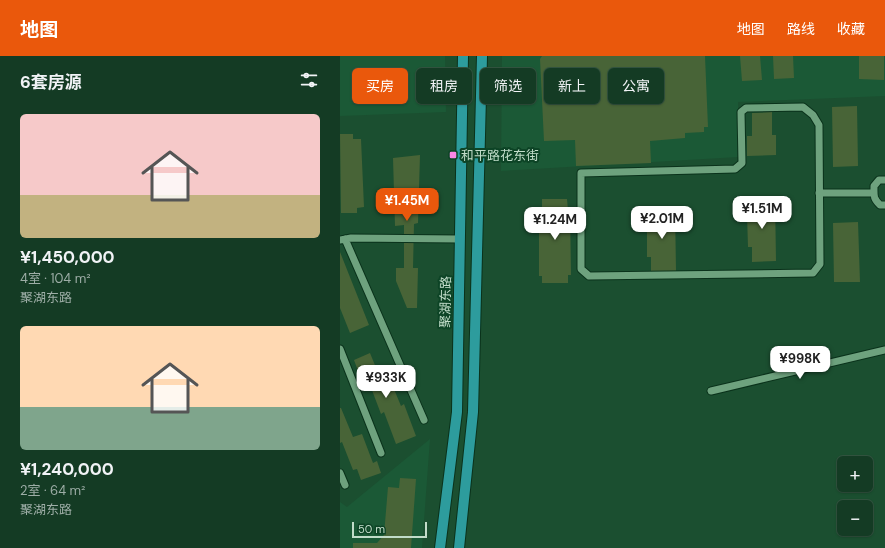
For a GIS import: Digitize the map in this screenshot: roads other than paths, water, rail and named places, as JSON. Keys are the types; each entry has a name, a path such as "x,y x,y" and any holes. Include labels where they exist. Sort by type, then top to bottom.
{"main road":[{"name":"聚湖东路","path":"440,548 456,412 463,56"},
{"path":"459,548 473,412 482,56"}],"street":[{"path":"803,107 813,115 818,125 819,193 820,264 813,273 589,276 582,269 582,173 736,169 742,163 742,112 746,108 803,107"},
{"path":"885,180 880,180 874,186 874,198 880,205 885,206"},
{"path":"819,193 874,193"},
{"path":"424,420 343,239 460,239"},
{"path":"340,349 382,453"},
{"path":"711,391 885,350"},
{"path":"340,473 345,485"}],"place":[{"name":"和平路花东街","path":"453,155"}]}
